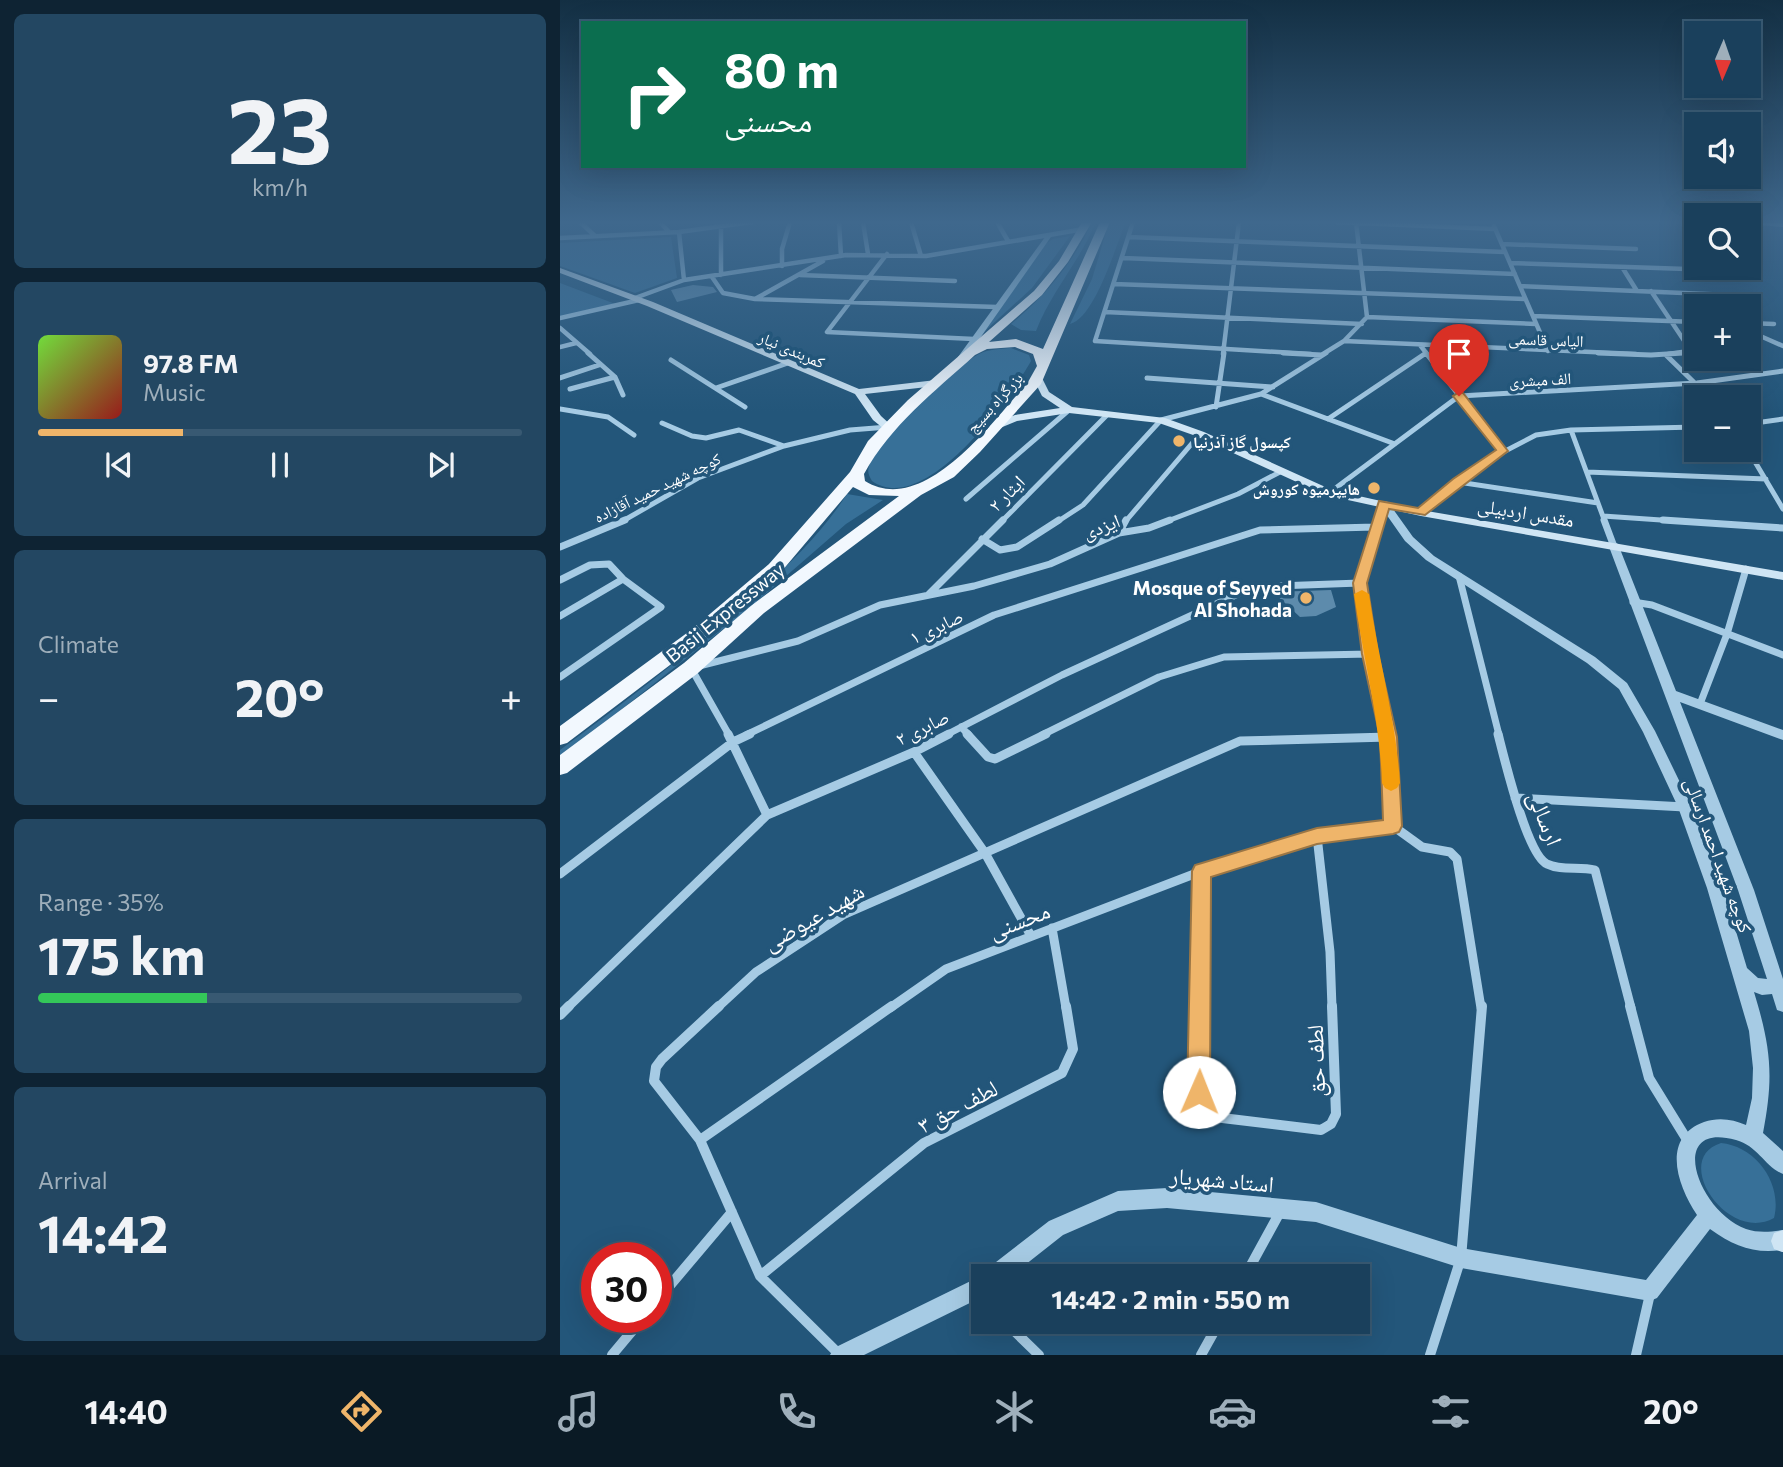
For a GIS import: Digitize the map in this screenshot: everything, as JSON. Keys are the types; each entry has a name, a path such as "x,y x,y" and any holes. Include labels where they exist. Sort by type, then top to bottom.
{"highway":[{"path":"969,350 1006,323 1044,285"},
{"path":"1041,372 1044,333 1070,285"},
{"path":"1006,323 1018,334 1044,333"},
{"name":"بزرگراه بسیج","path":"1016,343 1040,352 1041,372 996,426 949,474 917,491 869,490 858,483 856,474 868,451 888,427 969,350 992,344 1016,343"},
{"name":"Basij Expressway","path":"560,737 698,635 775,568 856,474"},
{"name":"Basij Expressway","path":"560,767 691,668 758,610 917,491"}],"main road":[{"name":"کمربندی نیار","path":"600,285 858,392"},
{"path":"1041,372 1045,394 1069,410"},
{"path":"888,427 877,418 858,392 936,383"},
{"name":"مقدس اردبیلی","path":"996,426 1015,418 1069,410 1161,420 1200,433 1329,493 1421,513 1613,544 1783,576"}],"street":[{"path":"560,318 637,299 671,285"},
{"path":"714,285 726,296 755,299 998,307"},
{"path":"755,299 780,285"},
{"path":"864,285 827,332 969,350 1014,285"},
{"path":"1114,285 1095,341 1324,355"},
{"path":"1150,285 1525,299"},
{"path":"982,539 1000,550 1012,550 1083,506 1161,420 1261,394 1324,355 1367,317 1364,285"},
{"path":"1633,285 1637,291"},
{"path":"1548,351 1520,286 1713,294"},
{"path":"1216,407 1231,288"},
{"path":"1651,291 1684,338"},
{"path":"1105,312 1362,324"},
{"path":"1533,316 1684,322"},
{"path":"1367,317 1536,324"},
{"path":"1761,324 1774,324"},
{"path":"560,328 615,377 623,395"},
{"path":"1761,336 1783,346"},
{"name":"الیاس قاسمی","path":"1343,341 1666,355 1684,352"},
{"path":"560,346 576,343"},
{"path":"1420,345 1502,451"},
{"path":"1328,419 1426,353"},
{"path":"1666,355 1697,383"},
{"path":"671,360 745,407"},
{"path":"716,388 788,363"},
{"path":"560,378 599,365"},
{"name":"الف مبشری","path":"1459,396 1697,383 1783,371"},
{"path":"570,390 615,377"},
{"path":"1147,378 1274,387"},
{"path":"1261,394 1395,444"},
{"path":"1329,493 1459,396"},
{"path":"560,409 608,417 634,435"},
{"path":"966,499 1069,410"},
{"name":"ایثار ۲","path":"929,594 1107,415"},
{"path":"1761,422 1783,419"},
{"path":"662,423 706,438 740,430 784,446"},
{"name":"کوچه شهید حمید آقازاده","path":"560,547 623,521 698,478 784,446 850,430 888,427"},
{"path":"1421,513 1458,482 1502,451 1536,435 1571,430 1684,427"},
{"path":"1571,430 1613,544"},
{"path":"1119,533 1129,514 1200,433"},
{"path":"1755,462 1783,509"},
{"name":"ایزدی","path":"691,668 798,641 880,606 974,586 1050,564 1119,533 1149,528 1213,503 1280,472"},
{"path":"1587,472 1766,480"},
{"path":"1458,482 1598,503"},
{"path":"1384,504 1360,583 1370,654 1389,737 1393,826 1422,847 1450,852 1457,859 1482,1001 1461,1258 1430,1355"},
{"name":"کوچه شهید احمد ارسالی","path":"1384,504 1409,539 1430,558 1591,660 1623,686 1685,807 1715,888 1741,973 1757,1031 1762,1068 1762,1098 1753,1137"},
{"path":"1603,516 1783,528"},
{"name":"صابری ۱","path":"560,874 733,742 994,615 1260,530 1375,527"},
{"name":"کوچه شهید احمد ارسالی","path":"1613,544 1633,602 1746,890 1783,1004"},
{"path":"560,580 590,565 609,564 623,579 661,607 560,677"},
{"path":"1700,705 1727,634 1746,569"},
{"name":"ارسالی","path":"1459,576 1515,798 1536,853 1544,862 1556,867 1595,870 1645,1067 1689,1144"},
{"path":"560,616 623,579"},
{"name":"صابری ۲","path":"560,1015 767,815 914,752 1062,675 1253,587 1360,583"},
{"path":"1633,602 1652,605 1783,655"},
{"path":"961,727 988,757 995,759 1159,677 1224,657 1370,654"},
{"path":"691,668 733,742 767,815"},
{"path":"1671,694 1783,735"},
{"name":"شهید عیوضی","path":"841,1355 760,1276 700,1140 654,1081 656,1067 662,1059 756,972 843,915 1240,741 1389,737"},
{"path":"914,752 985,853 1031,936"},
{"path":"1515,798 1685,807"},
{"name":"محسنی","path":"700,1140 946,969 1202,871 1317,836 1393,826"},
{"name":"لطف حق","path":"1202,871 1199,1092 1202,1105 1214,1117 1321,1130 1331,1124 1336,1114 1331,952 1317,836"},
{"name":"لطف حق ۳","path":"760,1276 924,1143 1062,1073 1073,1049 1052,928"},
{"path":"1741,973 1759,987 1766,988 1776,984"},
{"path":"1783,1165 1753,1137 1730,1128 1708,1128 1697,1134 1689,1144 1686,1159 1688,1177 1696,1197 1709,1215 1746,1241 1766,1244 1783,1241"},
{"name":"استاد شهریار","path":"1010,1264 1056,1228 1118,1201 1167,1198 1316,1212 1461,1258 1650,1291"},
{"path":"1252,1264 1282,1208"},
{"path":"672,1283 732,1212"},
{"path":"1636,1355 1650,1291 1709,1215"},
{"path":"841,1355 971,1296"},
{"path":"612,1355 630,1333"},
{"path":"1017,1334 1039,1355"},
{"path":"1201,1355 1213,1334"}],"shaded area":[{"path":"560,285 618,305 560,317"},
{"path":"613,285 657,285 635,293"},
{"path":"1017,285 1034,285 1032,288 985,331"},
{"path":"1051,285 1060,285 1036,331 1021,330 1011,324"},
{"path":"1089,285 1101,285 1088,309 1070,324"},
{"path":"1011,348 1029,355 1031,361 1005,401 963,449 940,469 916,483 893,488 872,481 868,468 876,454 918,405 952,373 979,354"},
{"path":"847,494 883,500 846,524 746,611 560,758 560,750 675,663 770,582 798,555"},
{"path":"1721,1143 1745,1151 1764,1168 1774,1192 1774,1218 1756,1223 1739,1219 1724,1210 1711,1196 1703,1181 1701,1165 1707,1152"}],"building":[{"path":"695,285 713,287 717,292 677,302 671,290"},
{"name":"Mosque of Seyyed Al Shohada","path":"1331,590 1336,607 1316,616 1300,617 1273,592"}],"slow traffic":[{"path":"1362,594 1370,654 1389,737 1391,783"}],"place":[{"name":"کپسول گاز آذرنیا","path":"1179,441"},
{"name":"هایپرمیوه کوروش","path":"1374,488"},
{"name":"Mosque of Seyyed Al Shohada","path":"1306,598"}],"route":[{"path":"1199,1092 1202,871 1317,836 1393,826 1389,737 1370,654 1360,583 1384,504 1421,513 1458,482 1502,451 1459,396"}]}
